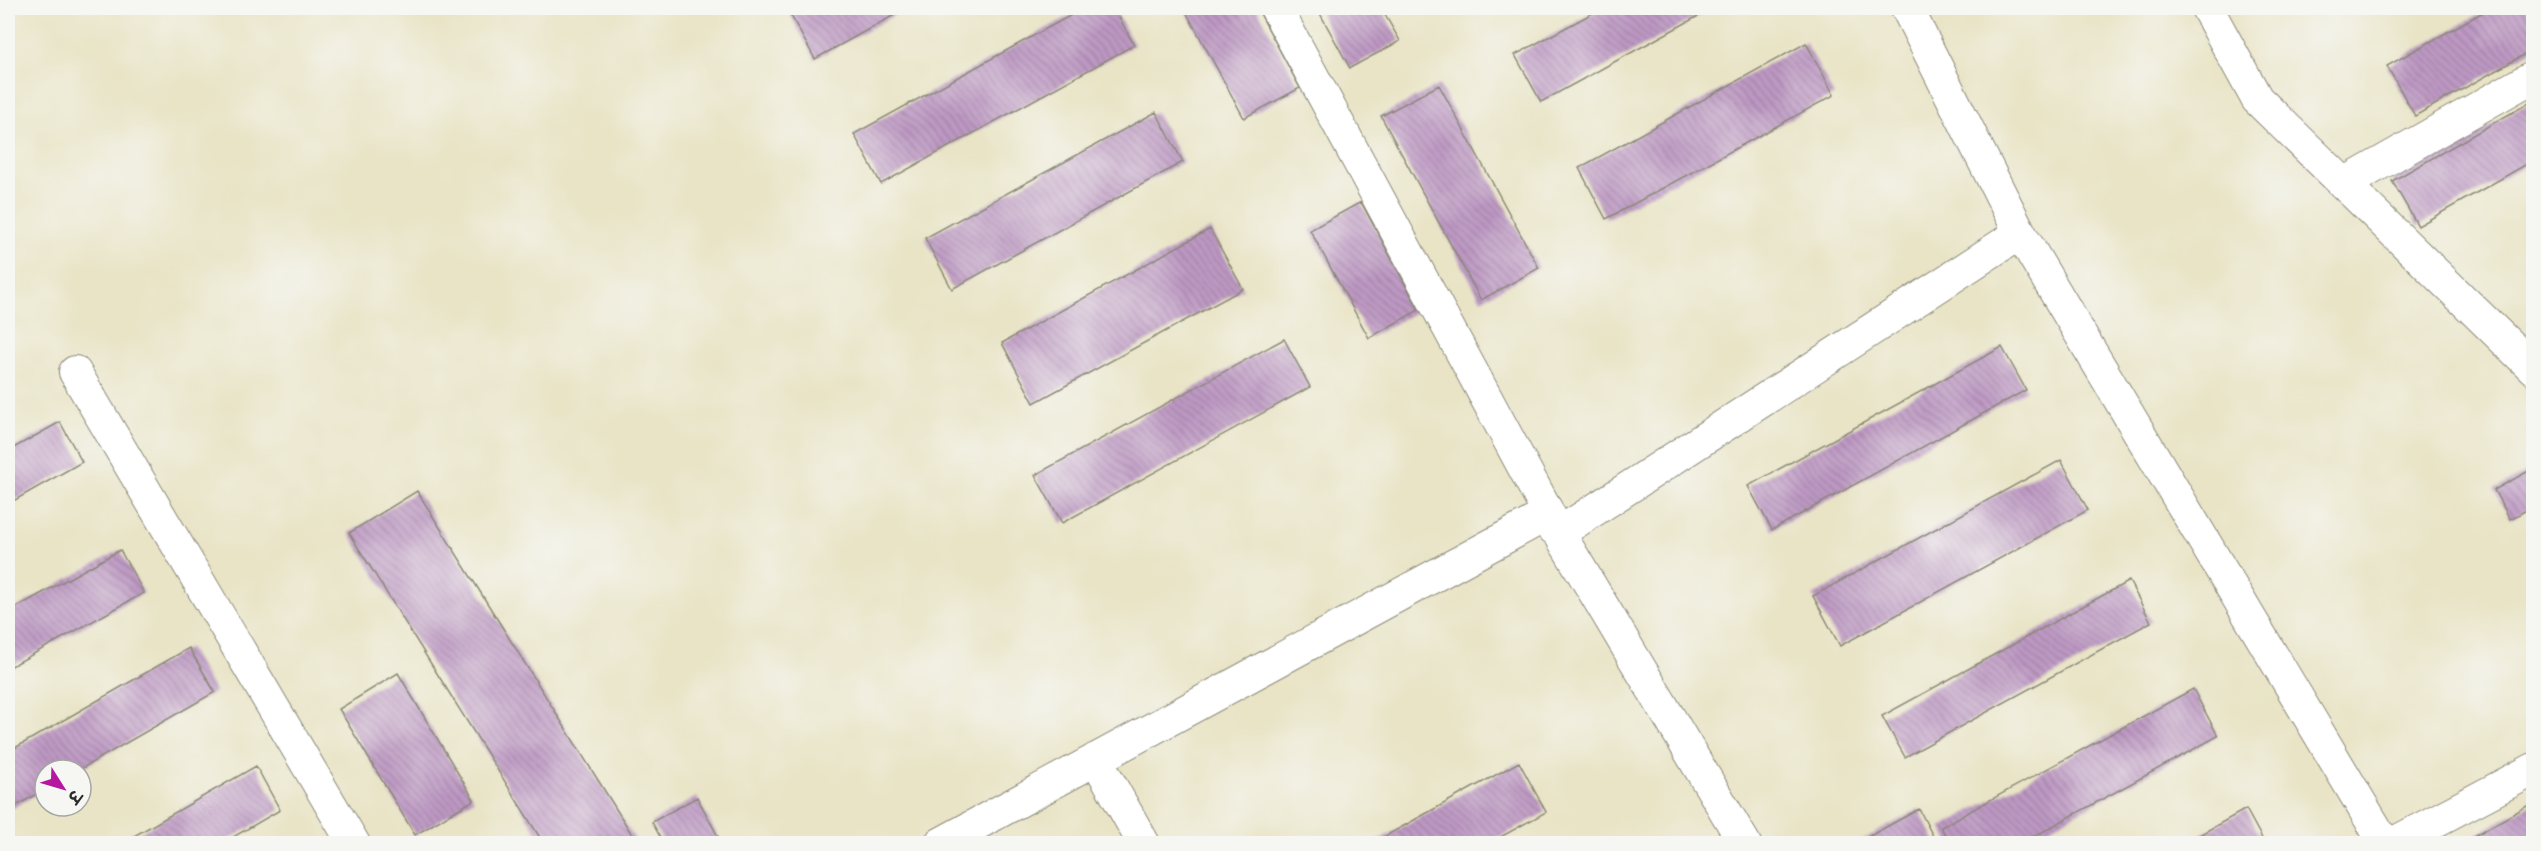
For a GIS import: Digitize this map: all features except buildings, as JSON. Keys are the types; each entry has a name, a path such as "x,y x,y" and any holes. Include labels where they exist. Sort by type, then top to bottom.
{"street":[{"path":"1276,8 1559,533 1745,843"},
{"path":"1907,8 2020,233 2385,843"},
{"path":"2207,8 2257,99 2534,369"},
{"path":"2344,184 2534,76"},
{"path":"1559,533 2020,233"},
{"path":"75,372 354,843"},
{"path":"940,843 1541,519 1559,533"},
{"path":"1096,759 1144,843"},
{"path":"2392,843 2534,769"}]}
